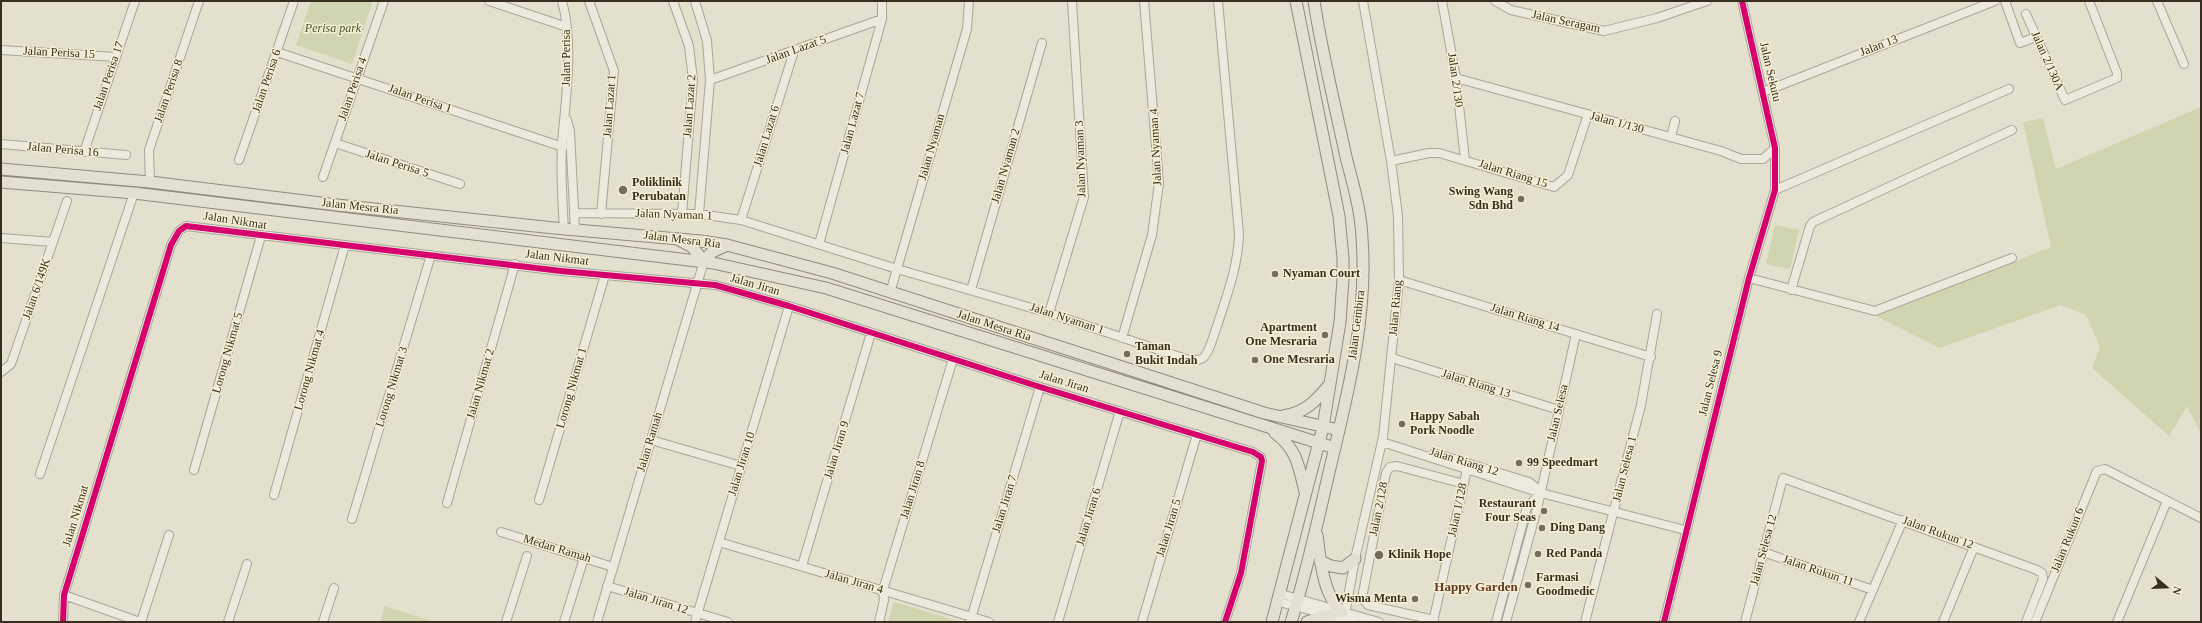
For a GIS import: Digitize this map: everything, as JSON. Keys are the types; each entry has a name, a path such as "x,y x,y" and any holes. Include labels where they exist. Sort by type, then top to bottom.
{"main road":[{"name":"Jalan Gembira","path":"1272,622 1280,598 1323,427 1340,322 1343,258 1331,173 1296,1"},
{"name":"Jalan Gembira","path":"1291,622 1316,528 1351,372 1360,314 1363,272 1362,237 1357,205 1320,38 1314,1"},
{"name":"Jalan Mesra Ria","path":"1,169 150,182 569,231 675,238 727,245 832,273 890,293 1279,417 1339,430"},
{"name":"Jalan Mesra Ria","path":"1,182 134,193 542,243 704,261 826,288 1318,444 1335,448"},
{"path":"542,243 569,231 587,247"},
{"path":"675,238 692,247 704,261 712,252 727,245"},
{"path":"1279,417 1294,415 1306,409 1315,402 1331,383"},
{"path":"1269,428 1284,439 1292,448 1297,460 1306,494"},
{"path":"1307,622 1324,616 1341,617 1329,591 1320,561 1316,528"},
{"path":"1320,561 1331,566 1343,568 1355,559"}],"street":[{"name":"Jalan Perisa 17","path":"84,152 135,1"},
{"name":"Jalan Perisa 8","path":"150,182 149,150 199,1"},
{"name":"Jalan Perisa 6","path":"239,160 294,1"},
{"name":"Jalan Perisa 4","path":"323,177 384,1"},
{"path":"489,1 568,27"},
{"name":"Jalan Perisa","path":"562,1 568,27 566,116 563,147 569,231"},
{"name":"Jalan Lazat 1","path":"590,1 614,71 601,214"},
{"name":"Jalan Lazat 2","path":"673,1 689,46 692,66 682,214"},
{"name":"Jalan Lazat 2","path":"695,1 707,41 710,80 699,214"},
{"name":"Jalan Lazat 7","path":"819,244 882,19 882,1"},
{"name":"Jalan Nyaman","path":"890,293 967,29 969,1"},
{"name":"Jalan Nyaman 3","path":"1049,313 1084,197 1072,1"},
{"name":"Jalan Nyaman 4","path":"1122,338 1152,235 1160,183 1144,1"},
{"name":"Jalan Nyaman 1","path":"574,213 699,214 741,220 896,269 1049,313 1190,360 1202,358 1210,347 1233,279 1238,252 1239,234 1218,1"},
{"name":"Jalan Riang","path":"1341,617 1382,440 1392,358 1399,280 1398,216 1391,161 1363,1"},
{"name":"Jalan 2/130","path":"1442,1 1456,78 1465,160"},
{"name":"Jalan Seragam","path":"1495,1 1511,10 1604,31 1657,18 1707,1"},
{"name":"Jalan Sekutu","path":"1742,1 1775,148"},
{"name":"Jalan 13","path":"1763,92 1996,1"},
{"path":"2005,1 2020,43 2036,37"},
{"name":"Jalan 2/130A","path":"2026,14 2065,100 2117,78 2117,73 2089,1"},
{"path":"2157,1 2184,64"},
{"name":"Jalan Lazat 5","path":"710,80 794,52 882,19"},
{"name":"Jalan Nyaman 2","path":"971,290 1042,43"},
{"name":"Jalan Perisa 15","path":"1,50 116,56"},
{"name":"Jalan Perisa 1","path":"277,52 563,147"},
{"name":"Jalan Lazat 6","path":"741,220 794,52"},
{"name":"Jalan 1/130","path":"1456,78 1748,159 1763,159 1775,148"},
{"path":"1775,190 2009,89"},
{"name":"Jalan Riang 15","path":"1391,161 1434,152 1554,187 1568,175 1588,114"},
{"name":"Jalan Perisa","path":"566,116 570,132 574,213 569,231"},
{"path":"1671,137 1675,121"},
{"path":"1791,290 1813,222 2012,130"},
{"name":"Jalan Perisa 5","path":"335,143 460,184"},
{"name":"Jalan Perisa 16","path":"1,144 126,155"},
{"name":"Jalan Selesa 9","path":"1664,622 1685,530 1749,278 1775,190 1775,148"},
{"path":"40,474 134,193"},
{"name":"Jalan 6/149K","path":"1,372 11,364 66,202"},
{"name":"Jalan Nikmat","path":"63,622 64,595 174,237 186,226 605,275 698,283"},
{"name":"Lorong Nikmat 5","path":"194,470 262,236"},
{"path":"1,238 53,242"},
{"name":"Lorong Nikmat 4","path":"274,495 345,245"},
{"name":"Lorong Nikmat 3","path":"352,519 431,255"},
{"path":"1749,278 1875,311 2012,258"},
{"name":"Jalan Ramah","path":"597,622 704,261"},
{"name":"Jalan Nikmat 2","path":"446,503 515,264"},
{"name":"Lorong Nikmat 1","path":"539,500 605,275"},
{"name":"Jalan Riang 14","path":"1399,280 1650,357"},
{"name":"Jalan Jiran","path":"698,283 715,285 789,306 1040,387 1197,434 1253,452 1261,457 1262,461 1243,566 1225,622"},
{"name":"Jalan Jiran 10","path":"695,622 789,306"},
{"name":"Jalan Selesa 1","path":"1585,622 1614,512 1650,357 1658,314"},
{"name":"Jalan Jiran 9","path":"802,566 871,333"},
{"name":"Jalan Selesa","path":"1506,622 1541,493 1576,334"},
{"name":"Jalan Riang 13","path":"1392,358 1559,410"},
{"name":"Jalan Jiran 8","path":"879,622 884,600 883,590 953,359"},
{"name":"Jalan Jiran 7","path":"970,619 1040,387"},
{"name":"Jalan Jiran 6","path":"1058,622 1120,411"},
{"name":"Jalan Jiran 5","path":"1142,622 1197,434"},
{"path":"651,440 741,466"},
{"name":"Jalan Riang 12","path":"1382,440 1541,493 1685,530"},
{"name":"Jalan Riang 12","path":"1382,440 1529,482 1541,493"},
{"name":"Jalan 2/128","path":"1434,621 1368,605 1362,598 1386,473 1390,467 1397,466 1464,484"},
{"name":"Jalan 1/128","path":"1434,621 1467,469"},
{"name":"Jalan Rukun 6","path":"2035,622 2095,473 2101,469 2110,472 2167,501"},
{"name":"Jalan Rukun 12","path":"1783,478 2034,568 2042,574 2043,582 2026,622"},
{"name":"Jalan Selesa 12","path":"1745,622 1783,478"},
{"path":"1496,622 1527,506 1541,493"},
{"path":"2118,622 2167,501 2201,518"},
{"path":"1859,622 1903,520"},
{"name":"Medan Ramah","path":"501,532 613,567"},
{"path":"64,595 141,622 169,535"},
{"name":"Jalan Jiran 4","path":"719,542 883,590 970,619 989,622"},
{"path":"1943,622 1974,547"},
{"name":"Jalan Rukun 11","path":"1764,552 1873,590"},
{"path":"506,622 527,556"},
{"path":"564,622 584,558"},
{"path":"228,622 246,564"},
{"name":"Jalan Jiran 12","path":"607,586 728,622"},
{"path":"323,622 334,588"},
{"path":"1280,598 1355,622"},
{"path":"1341,617 1379,622"}],"green space":[{"name":"Perisa park","path":"311,1 373,1 352,64 296,45"},
{"path":"2201,107 2201,434 2187,406 2169,436 2092,368 2100,347 2086,315 2061,305 1939,348 1876,316 2051,247 2023,122 2043,118 2056,169"},
{"path":"1775,225 1799,230 1790,269 1766,264"},
{"path":"894,602 961,622 888,622"},
{"path":"385,606 435,622 380,622"}],"cycle path":[{"path":"1664,622 1749,278 1775,190 1775,148 1742,1"},
{"path":"63,622 64,595 171,245 179,231 186,226 561,271 715,285 789,306 1040,387 1253,452 1261,457 1262,461 1241,573 1225,622"}],"place":[{"name":"Poliklinik Perubatan","path":"623,190"},
{"name":"Swing Wang Sdn Bhd","path":"1521,199"},
{"name":"Nyaman Court","path":"1275,274"},
{"name":"Apartment One Mesraria","path":"1325,335"},
{"name":"Taman Bukit Indah","path":"1127,354"},
{"name":"One Mesraria","path":"1255,360"},
{"name":"Happy Sabah Pork Noodle","path":"1402,424"},
{"name":"99 Speedmart","path":"1519,463"},
{"name":"Restaurant Four Seas","path":"1544,511"},
{"name":"Ding Dang","path":"1542,528"},
{"name":"Red Panda","path":"1538,554"},
{"name":"Klinik Hope","path":"1379,555"},
{"name":"Farmasi Goodmedic","path":"1528,585"},
{"name":"Wisma Menta","path":"1415,599"}],"district":[{"name":"Happy Garden","path":"1476,588"}]}
